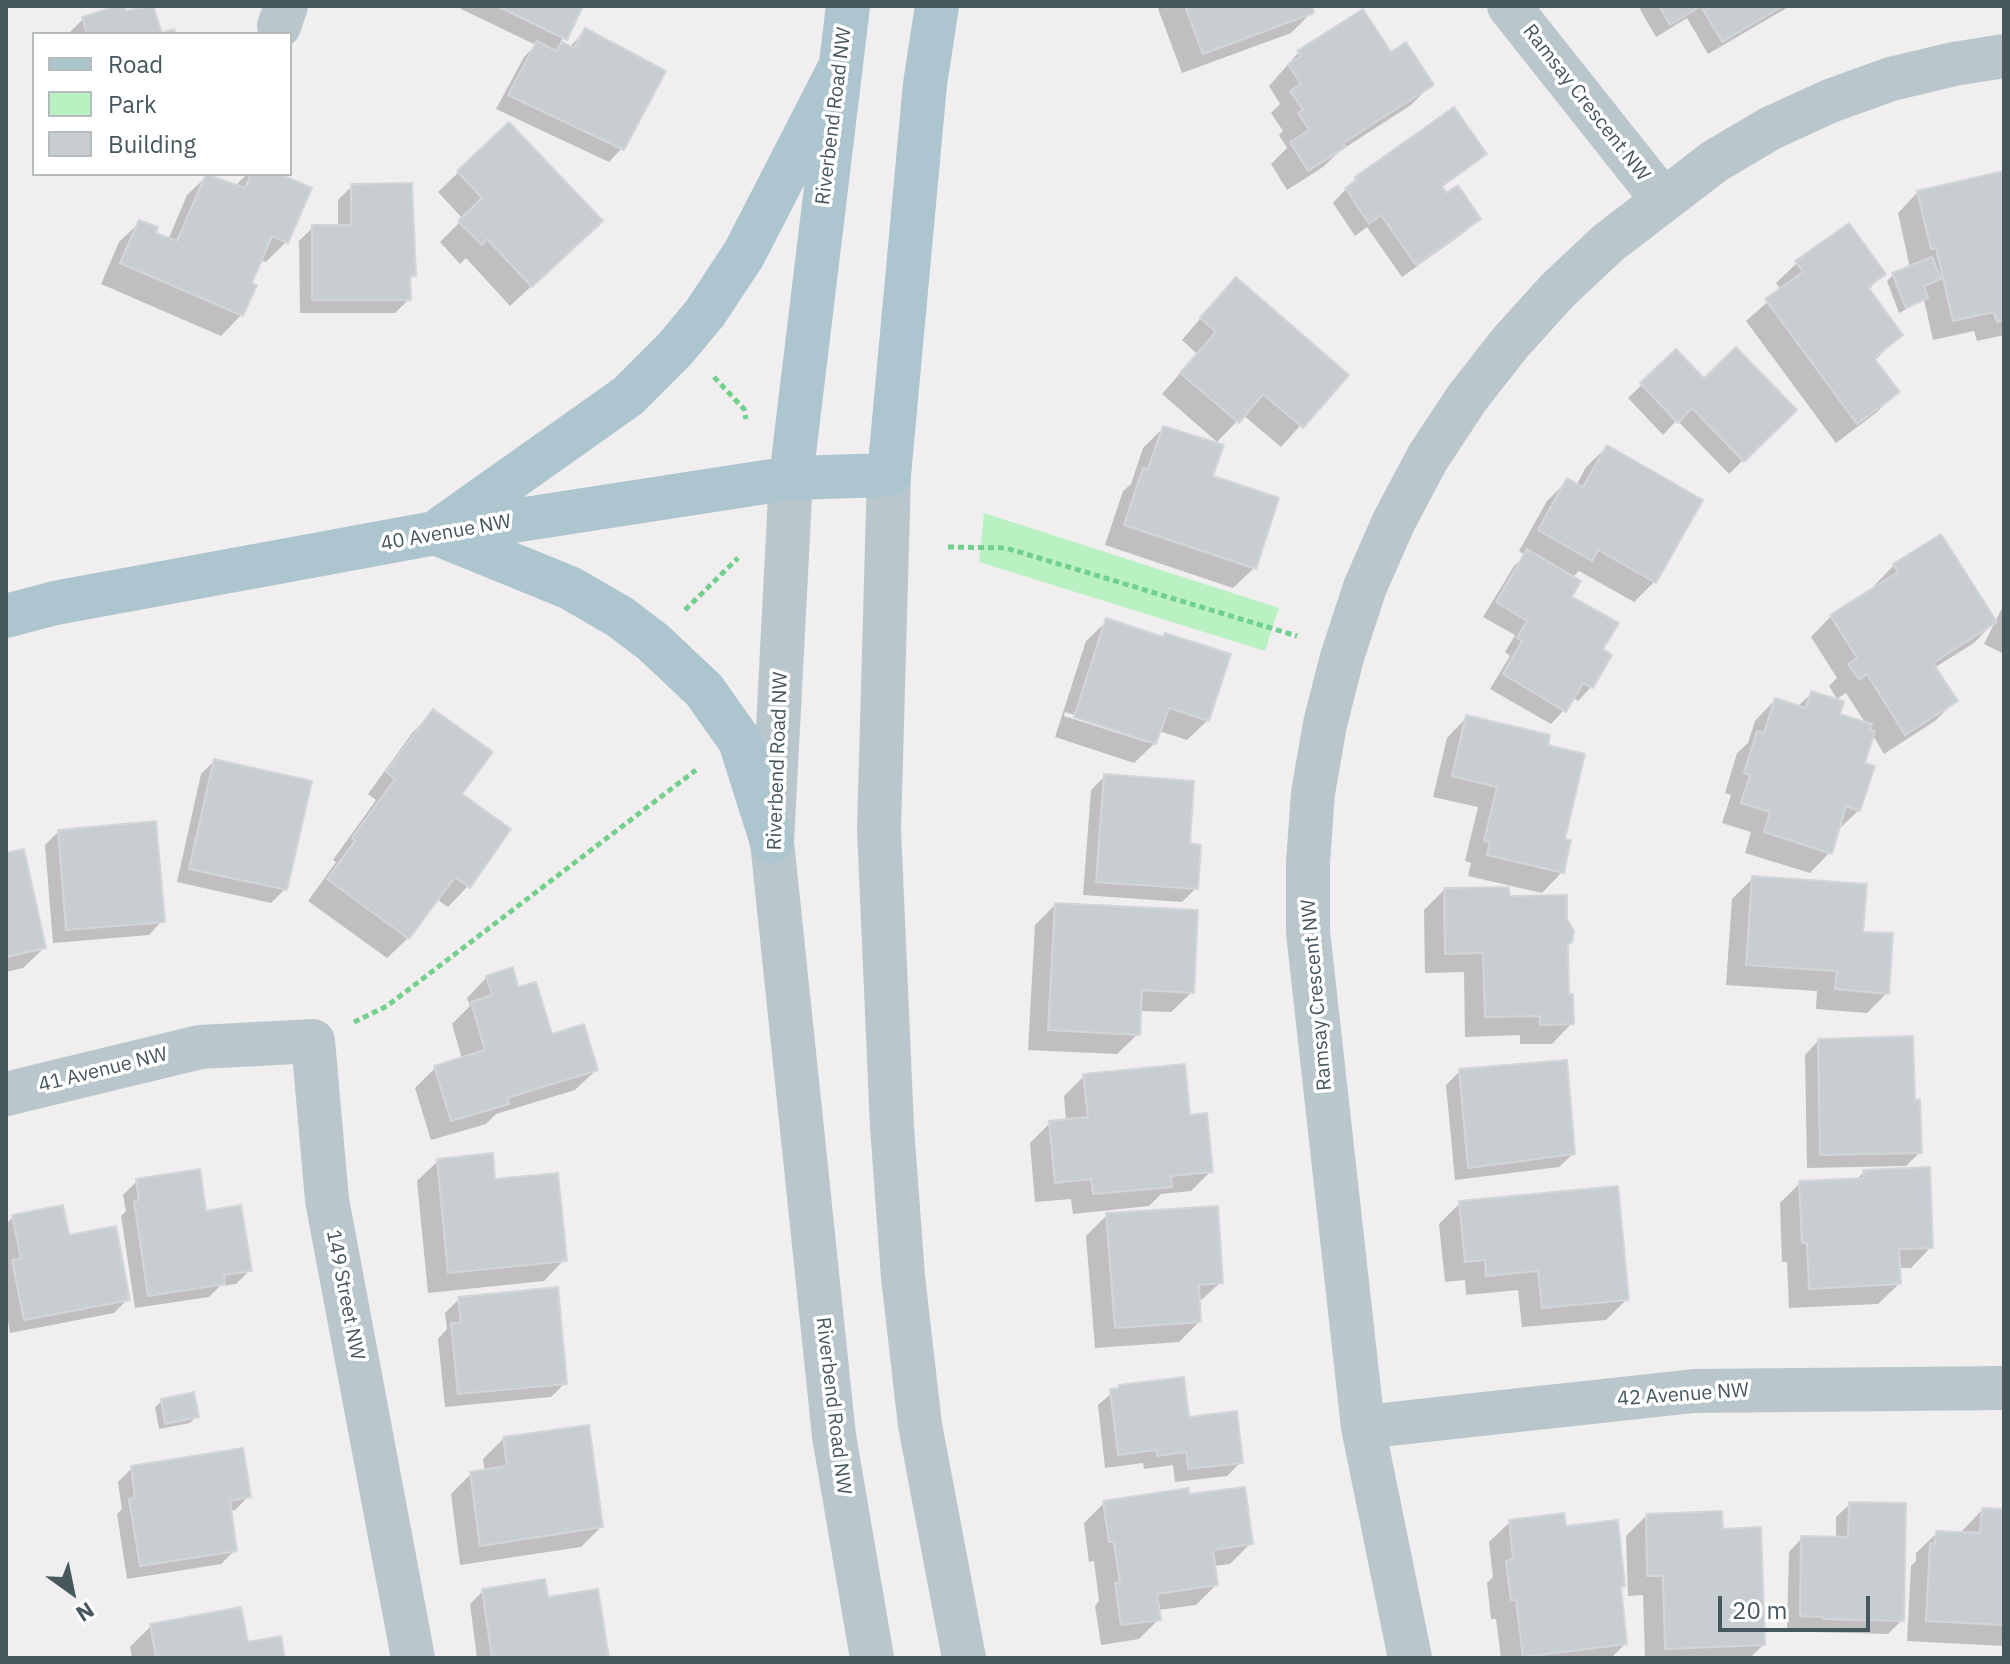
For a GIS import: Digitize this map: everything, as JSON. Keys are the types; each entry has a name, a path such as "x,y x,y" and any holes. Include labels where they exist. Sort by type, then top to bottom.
{"main road":[{"name":"Riverbend Road NW","path":"791,478 848,6"},
{"path":"889,475 924,100 937,6"},
{"path":"435,533 628,396 675,349 705,313 744,254 838,71"},
{"name":"40 Avenue NW","path":"6,616 55,603 435,533 791,478 889,475"},
{"path":"435,533 570,588 620,617 653,642 704,690 740,741 772,842"}],"street":[{"name":"Ramsay Crescent NW","path":"1509,6 1663,200"},
{"name":"Ramsay Crescent NW","path":"1410,1658 1363,1427 1308,932 1308,862 1313,793 1325,724 1342,657 1365,587 1394,521 1428,457 1467,398 1510,343 1557,291 1608,243 1715,161 1830,101 1891,79 2004,56"},
{"path":"889,475 879,829 892,1127 903,1277 920,1425 964,1658"},
{"name":"Riverbend Road NW","path":"791,478 772,842 834,1436 872,1658"},
{"name":"41 Avenue NW","path":"6,1094 200,1047 313,1041"},
{"name":"149 Street NW","path":"313,1041 327,1200 413,1658"},
{"name":"42 Avenue NW","path":"1363,1427 1694,1391 2004,1388"}],"path":[{"path":"712,374 744,409 748,427"},
{"path":"948,547 1006,548 1299,637 1342,657"},
{"path":"683,612 736,558 748,558"},
{"path":"313,1041 387,1006 696,770"}],"green space":[{"path":"984,513 1279,608 1265,651 979,562"}],"building":[{"path":"117,6 124,6 125,11 153,6 162,32 86,32 82,17"},
{"path":"497,6 583,6 567,40"},
{"path":"1185,6 1312,6 1314,13 1203,54"},
{"path":"1659,6 1701,6 1670,25"},
{"path":"1701,6 1783,6 1722,42"},
{"path":"1363,9 1391,52 1406,42 1434,85 1343,143 1346,147 1308,171 1290,142 1309,130 1298,113 1303,110 1290,91 1301,84 1288,64 1301,56 1297,51"},
{"path":"585,28 666,71 624,150 508,95 537,41 556,51 562,42 574,48"},
{"path":"1454,107 1487,154 1442,186 1446,193 1458,185 1481,219 1416,265 1381,215 1369,224 1345,188 1357,180 1355,177"},
{"path":"509,122 603,221 532,287 487,239 482,245 458,221 482,198 457,171"},
{"path":"2004,171 2004,320 1997,322 1994,312 1953,321 1936,248 1931,249 1917,191"},
{"path":"205,176 245,188 250,176 285,176 312,188 288,243 272,236 252,283 257,285 243,316 120,263 139,220 158,227 156,233 177,241"},
{"path":"412,183 416,276 410,276 411,300 312,300 312,225 351,225 351,184"},
{"path":"1849,223 1886,274 1868,287 1903,335 1874,358 1900,392 1857,424 1765,299 1803,272 1795,261"},
{"path":"1932,257 1941,279 1924,286 1928,298 1906,308 1892,273"},
{"path":"1236,277 1349,375 1303,428 1263,394 1239,423 1180,373 1216,332 1200,318"},
{"path":"1736,347 1797,410 1744,462 1692,408 1678,423 1640,383 1676,349 1704,378"},
{"path":"1163,426 1224,445 1213,476 1279,498 1256,569 1124,525 1143,468 1148,469"},
{"path":"1607,445 1703,500 1656,583 1598,550 1592,561 1538,530 1567,478 1583,487"},
{"path":"1941,534 1997,622 1933,663 1958,701 1905,735 1867,674 1859,680 1848,664 1857,658 1830,615 1898,572 1893,564"},
{"path":"1527,549 1581,581 1572,597 1619,623 1603,649 1612,655 1593,688 1583,683 1566,712 1503,674 1522,641 1517,638 1527,621 1496,602"},
{"path":"1106,618 1163,637 1165,633 1231,654 1209,721 1169,708 1156,744 1074,717"},
{"path":"1811,691 1844,701 1840,714 1872,724 1870,729 1875,731 1865,763 1875,766 1860,811 1846,806 1832,854 1764,832 1770,812 1741,803 1750,775 1744,773 1757,731 1764,733 1775,698 1806,708"},
{"path":"433,709 493,752 462,794 511,829 470,888 455,877 409,939 327,879 395,779 386,772"},
{"path":"1466,715 1550,735 1548,745 1585,754 1565,839 1571,840 1564,873 1487,855 1490,842 1484,841 1497,787 1452,776"},
{"path":"214,759 312,781 287,890 189,869"},
{"path":"1104,774 1194,781 1190,843 1201,845 1198,889 1096,882"},
{"path":"156,821 165,922 66,930 58,830"},
{"path":"24,849 46,948 6,957 6,853"},
{"path":"1752,876 1867,884 1863,932 1893,933 1889,994 1835,989 1837,971 1746,965"},
{"path":"1509,887 1510,896 1567,895 1567,919 1574,931 1572,942 1568,945 1569,994 1573,994 1574,1024 1540,1025 1540,1016 1485,1017 1483,953 1445,954 1444,888"},
{"path":"1055,903 1198,910 1194,993 1142,990 1140,1035 1048,1030"},
{"path":"513,967 518,987 536,982 552,1034 584,1024 598,1070 507,1098 509,1104 451,1121 434,1066 485,1050 471,1002 492,995 486,976"},
{"path":"1913,1036 1915,1100 1920,1099 1922,1153 1820,1155 1818,1039"},
{"path":"1567,1060 1575,1154 1468,1168 1459,1069"},
{"path":"1185,1064 1190,1115 1207,1113 1213,1172 1171,1176 1172,1187 1093,1194 1091,1179 1055,1183 1049,1121 1088,1117 1083,1074"},
{"path":"493,1153 495,1179 558,1173 567,1261 448,1273 437,1159"},
{"path":"1930,1167 1933,1248 1899,1249 1901,1284 1809,1289 1807,1243 1802,1243 1799,1181 1864,1178 1863,1170"},
{"path":"200,1169 206,1211 241,1205 252,1271 224,1275 225,1284 148,1296 134,1201 139,1200 136,1179"},
{"path":"1618,1186 1629,1300 1542,1308 1538,1271 1486,1276 1485,1260 1465,1262 1459,1201"},
{"path":"63,1205 69,1235 116,1226 130,1300 24,1320 12,1260 21,1259 12,1215"},
{"path":"1218,1206 1223,1283 1199,1285 1201,1322 1115,1328 1106,1213"},
{"path":"558,1287 567,1384 458,1394 451,1323 461,1323 458,1297"},
{"path":"1184,1377 1189,1417 1237,1411 1243,1463 1188,1469 1186,1452 1157,1456 1157,1450 1118,1455 1110,1389 1119,1388 1119,1385"},
{"path":"194,1392 199,1417 165,1424 161,1399"},
{"path":"589,1425 603,1527 480,1546 470,1472 507,1466 503,1437"},
{"path":"243,1448 251,1497 230,1501 237,1551 140,1566 129,1499 135,1498 131,1466"},
{"path":"1245,1487 1253,1544 1213,1550 1218,1585 1157,1594 1161,1620 1121,1625 1115,1583 1120,1583 1114,1542 1109,1542 1103,1501 1189,1488 1189,1494"},
{"path":"1849,1502 1906,1503 1904,1621 1800,1616 1801,1536 1848,1537"},
{"path":"1982,1508 2004,1509 2004,1625 1926,1621 1930,1543 1935,1544 1936,1531 1980,1533"},
{"path":"1722,1511 1723,1529 1761,1527 1765,1645 1665,1649 1663,1576 1647,1576 1646,1514"},
{"path":"1564,1513 1566,1526 1618,1520 1627,1644 1523,1657 1516,1600 1511,1600 1506,1561 1513,1559 1509,1520"},
{"path":"545,1579 548,1597 598,1589 609,1658 492,1658 482,1589"},
{"path":"241,1607 248,1642 281,1636 285,1658 156,1658 150,1624"}]}
